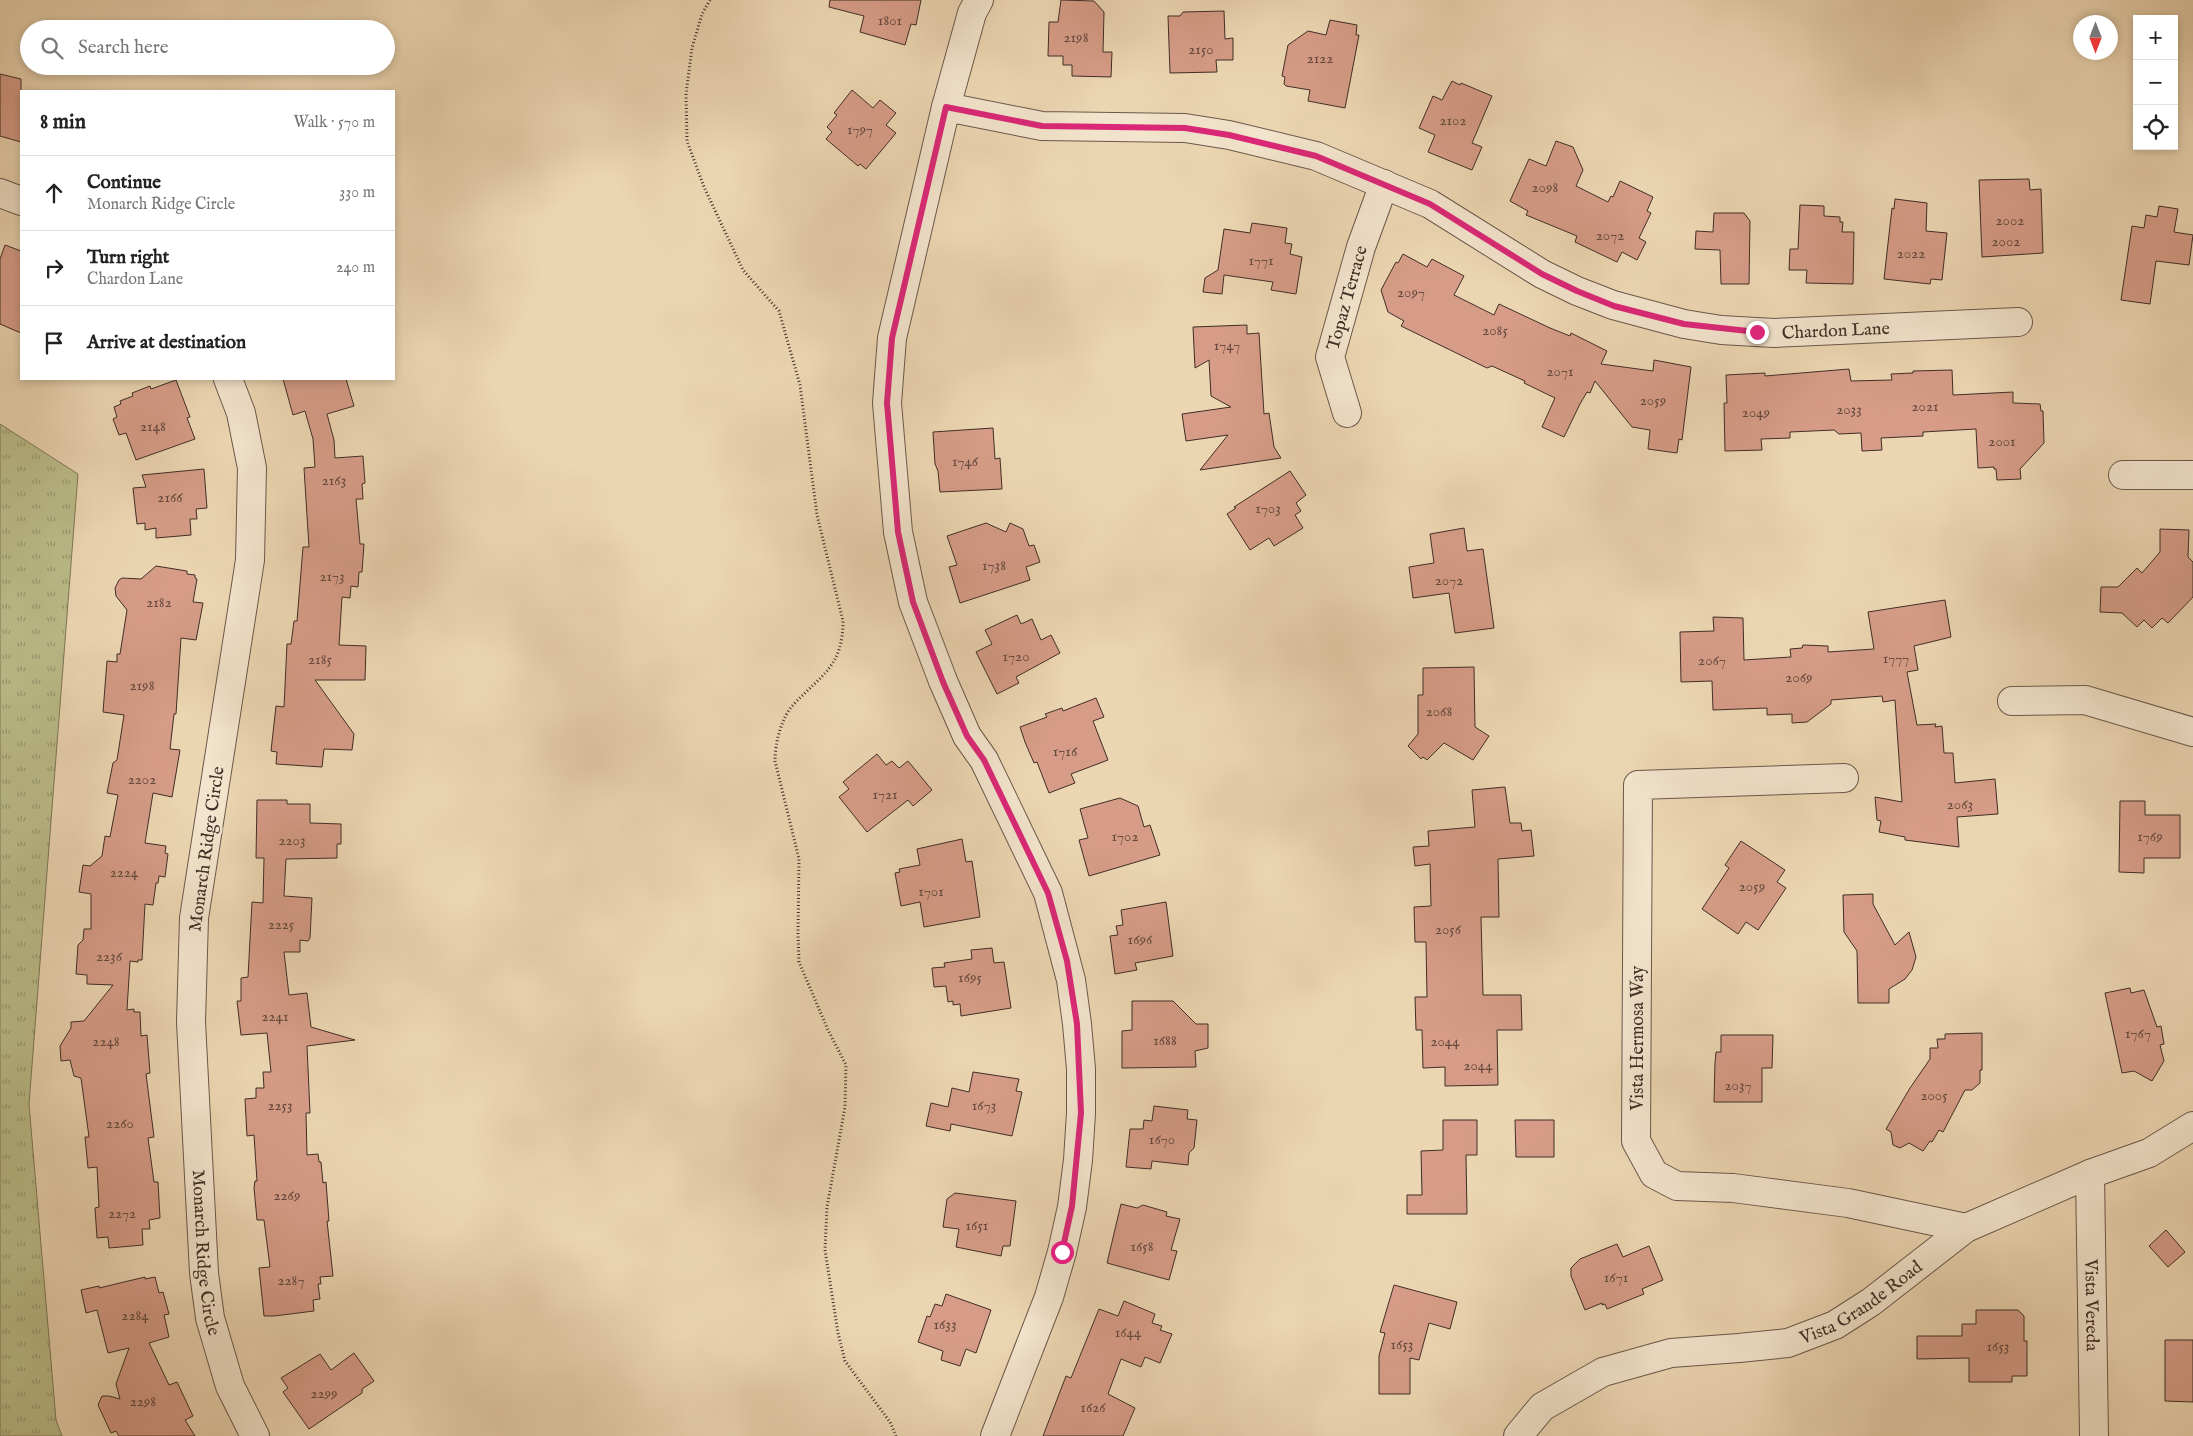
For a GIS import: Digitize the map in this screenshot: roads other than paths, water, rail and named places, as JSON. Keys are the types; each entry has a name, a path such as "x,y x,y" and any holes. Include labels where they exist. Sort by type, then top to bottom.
{"street":[{"path":"980,0 972,13 946,107 892,338 887,403 898,532 913,602 943,682 967,736 984,760 1048,893 1071,980 1077,1024 1081,1068 1081,1113 1078,1160 1072,1206 1062,1252 1046,1304 995,1436"},
{"name":"Chardon Lane","path":"946,107 1042,126 1185,128 1229,135 1316,156 1430,204 1542,274 1577,291 1614,306 1684,324 1721,330 1774,333 2018,322"},
{"name":"Topaz Terrace","path":"1346,413 1330,357 1361,247 1384,184"},
{"path":"0,193 20,201"},
{"name":"Monarch Ridge Circle","path":"228,380 241,413 252,468 250,560 194,918 191,1022 206,1295 213,1333 224,1370 236,1400 255,1436"},
{"path":"2123,475 2193,475"},
{"path":"2012,701 2085,700 2193,732"},
{"name":"Vista Hermosa Way","path":"1844,778 1638,785 1636,1141 1654,1174 1677,1186 1733,1188 1848,1203 1966,1228"},
{"name":"Vista Grande Road","path":"1518,1436 1542,1407 1603,1372 1671,1353 1788,1342 1835,1325 1871,1302 1966,1228 2090,1174 2149,1153 2193,1126"},
{"name":"Vista Vereda","path":"2090,1174 2094,1436"}]}
